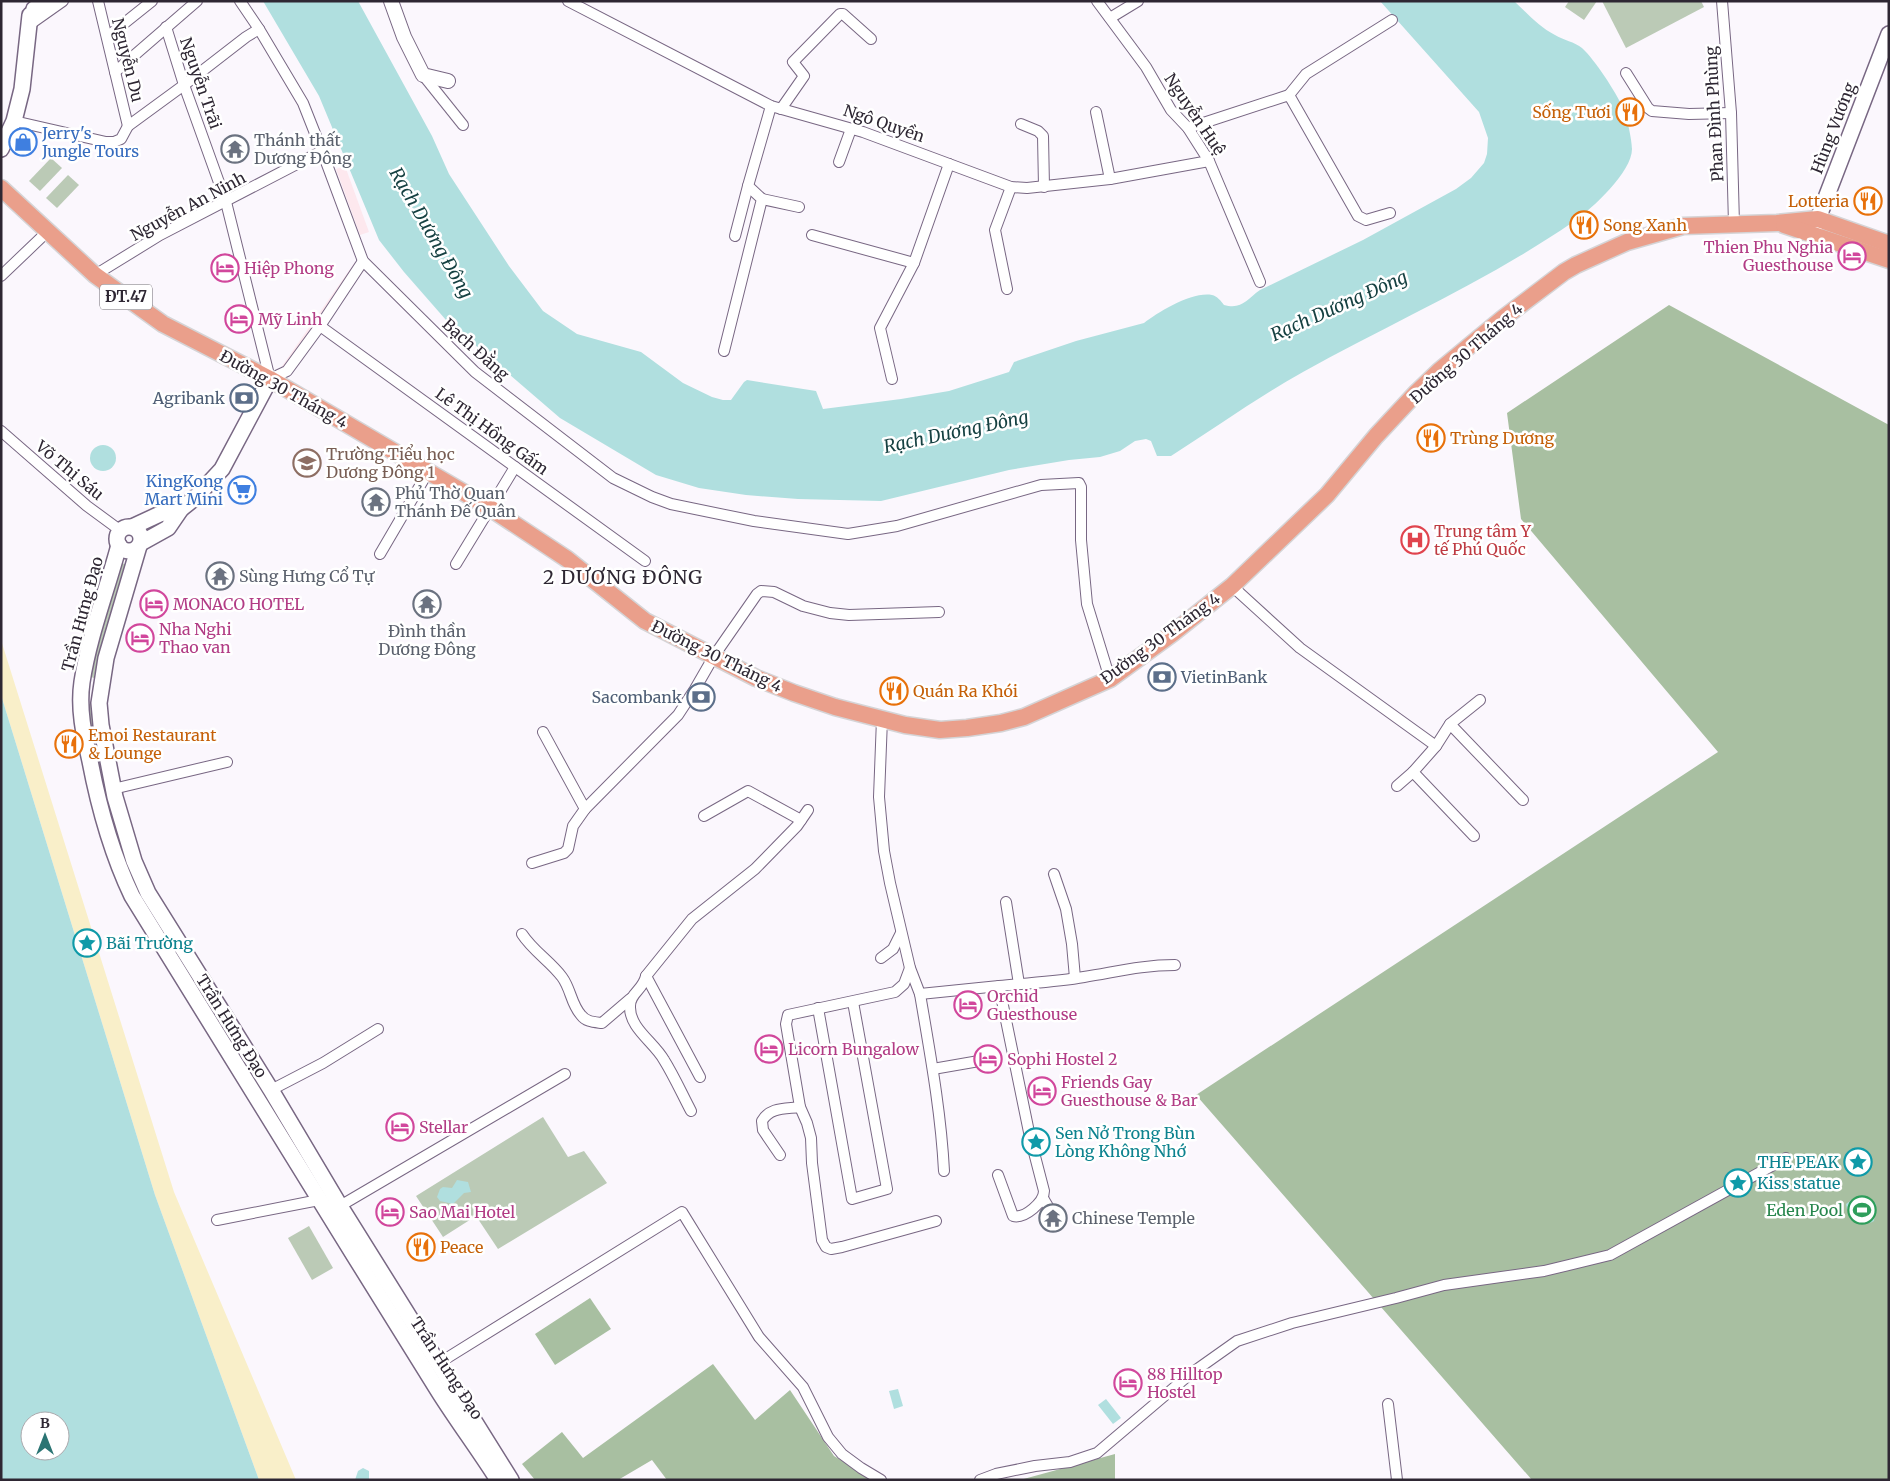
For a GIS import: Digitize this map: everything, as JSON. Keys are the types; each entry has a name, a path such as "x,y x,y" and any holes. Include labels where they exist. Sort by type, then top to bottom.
{"main road":[{"path":"1,149 14,121 22,89 33,10"},
{"name":"Hùng Vương","path":"1815,226 1889,34"},
{"name":"Đường 30 Tháng 4","path":"1,188 95,275 163,324 270,380 490,508 550,546 646,621 756,678 794,693 916,728 940,730 1001,723 1024,717 1110,678 1232,586 1327,495 1376,436 1417,392 1502,319 1564,272 1626,242 1683,226 1777,223 1815,226 1889,244"},
{"name":"Đường 30 Tháng 4","path":"1815,226 1889,260"},
{"path":"140,544 168,528 181,509 222,468 270,380"},
{"path":"124,534 160,514 181,509"},
{"path":"139,531 142,539 136,549 129,551 124,534 139,531"},
{"name":"Trần Hưng Đạo","path":"124,534 88,654 82,683 82,725 98,801 120,870 132,896 256,1098 330,1200 439,1363 481,1442 498,1480"},
{"name":"Trần Hưng Đạo","path":"140,544 106,658 99,703 101,725 114,793 134,861 148,892 271,1090 372,1282 440,1393 511,1480"},
{"path":"82,683 101,685"},
{"path":"98,801 114,793"},
{"path":"256,1098 271,1090"}],"street":[{"path":"33,10 63,1"},
{"name":"Nguyễn Du","path":"98,1 128,126"},
{"path":"107,37 152,1"},
{"path":"115,72 197,1"},
{"name":"Bạch Đằng","path":"240,1 260,30 302,103 363,261 475,372 613,478 671,504 754,521 848,534 897,526 1041,486 1079,483 1081,487 1081,540 1087,604 1110,678"},
{"path":"391,1 404,37 423,75 463,125"},
{"name":"Ngô Quyền","path":"568,1 776,107 851,129 1011,187 1027,188 1110,179 1180,168 1209,161"},
{"name":"Nguyễn Huệ","path":"1097,1 1146,67 1171,110 1188,128 1209,161 1260,282"},
{"path":"1110,18 1138,1"},
{"name":"Phan Đình Phùng","path":"1722,1 1731,113 1734,224"},
{"path":"735,236 748,186 776,107 804,76 793,62 840,14 843,14 871,39"},
{"path":"1188,128 1289,95 1306,74 1392,20"},
{"name":"Nguyễn Trãi","path":"166,28 184,85 226,202 270,380"},
{"path":"14,121 106,142 114,142 120,139 128,126 246,37 260,30"},
{"path":"1626,73 1648,108 1652,111 1731,113"},
{"path":"423,75 448,81"},
{"path":"1289,95 1358,216 1366,220 1390,213"},
{"path":"1096,112 1110,179"},
{"path":"1021,124 1038,131 1043,136 1044,186"},
{"path":"839,162 851,129"},
{"name":"Nguyễn An Ninh","path":"95,275 160,235 322,151"},
{"path":"892,379 880,328 914,263 949,164"},
{"path":"748,186 762,199 799,207"},
{"path":"1007,289 995,230 1011,187"},
{"path":"724,351 762,199"},
{"path":"1,276 48,232"},
{"path":"812,235 914,263"},
{"path":"270,380 287,371 320,326 363,261"},
{"name":"Lê Thị Hồng Gấm","path":"320,326 646,561"},
{"name":"Võ Thị Sáu","path":"1,431 87,506 124,534"},
{"path":"456,564 515,467"},
{"path":"380,554 428,472"},
{"path":"1232,586 1300,648 1436,746"},
{"path":"532,863 564,853 568,849 573,826 585,809 678,715 714,656 761,591 774,592 803,606 830,614 938,612"},
{"path":"1397,786 1413,772 1436,746 1450,724 1480,700"},
{"path":"882,719 878,797 884,851 901,933 910,968 920,994 943,1142 944,1171"},
{"path":"1450,724 1523,800"},
{"path":"543,732 585,809"},
{"path":"114,793 227,762"},
{"path":"1413,772 1474,836"},
{"path":"704,816 748,791 801,820"},
{"path":"522,934 528,944 551,964 562,978 569,988 573,1003 582,1016 589,1021 602,1023 644,984 646,976 692,919 755,869 777,848 808,810"},
{"path":"1054,874 1066,909 1075,978"},
{"path":"1006,902 1019,984"},
{"path":"881,958 893,949 901,933"},
{"path":"920,994 1075,978 1124,968 1176,965"},
{"path":"910,968 904,984 895,992 788,1014 786,1024 800,1107 811,1138 812,1163 822,1240 826,1247 831,1249 842,1247 936,1221"},
{"path":"646,976 700,1077"},
{"path":"999,986 1030,1137 1044,1190 1043,1198 1053,1215"},
{"path":"630,999 632,1020 663,1058 691,1111"},
{"path":"818,1008 852,1199 887,1189 853,1002"},
{"path":"271,1090 323,1063 378,1029"},
{"path":"933,1069 979,1061"},
{"path":"216,1220 330,1200 565,1074"},
{"path":"780,1155 763,1130 762,1121 774,1110 800,1107"},
{"path":"980,1480 996,1474 1034,1466 1070,1462 1096,1453 1189,1375 1237,1341 1292,1323 1396,1298 1444,1284 1544,1271 1610,1255 1786,1158"},
{"path":"998,1175 1013,1216 1020,1217 1043,1198"},
{"path":"439,1363 682,1212 759,1337 803,1387 828,1437 842,1454 881,1480"},
{"path":"1388,1404 1397,1480"}],"shaded area":[{"path":"345,166 369,232 360,235 336,169"},
{"path":"355,262 365,269 290,376 280,369"}],"green space":[{"path":"1569,1 1597,1 1584,20 1565,7"},
{"path":"1602,1 1701,1 1704,7 1626,48"},
{"path":"51,158 62,168 40,191 29,181"},
{"path":"68,175 79,185 57,208 46,198"},
{"path":"1669,305 1889,425 1889,1480 1532,1480 1196,1095 1718,752 1521,519 1507,413"},
{"path":"122,563 127,565 98,657 94,678 88,676"},
{"path":"88,704 93,704 107,792 102,793 92,744"},
{"path":"543,1117 568,1157 584,1151 607,1183 498,1249 476,1216 443,1237 416,1196"},
{"path":"309,1226 333,1268 312,1280 288,1238"},
{"path":"590,1298 611,1329 555,1365 535,1334"},
{"path":"713,1364 755,1420 790,1390 834,1456 875,1480 667,1480 652,1460 618,1480 535,1480 522,1464 562,1432 583,1458"},
{"path":"1115,1454 1115,1480 1020,1480"}],"sand":[{"name":"Bãi Trường","path":"1,640 174,1192 296,1480 259,1480 155,1195 1,695"}],"water":[{"name":"Rạch Dương Đông","path":"263,1 358,1 432,136 449,174 509,266 543,311 577,334 641,352 683,383 712,397 723,400 731,400 747,380 816,391 823,409 949,391 1009,372 1014,362 1076,341 1144,323 1167,308 1195,296 1212,295 1224,305 1240,305 1260,290 1363,240 1456,189 1471,178 1484,163 1487,154 1488,138 1479,112 1380,1 1514,1 1533,20 1558,37 1582,48 1593,60 1620,101 1629,128 1632,149 1625,168 1610,189 1573,222 1474,282 1286,382 1171,456 1157,456 1151,441 1146,439 1135,441 1120,451 1100,457 1009,470 881,501 798,499 746,495 699,488 656,475 560,418 446,320 379,240 319,96"},
{"path":"103,445 112,449 116,458 112,467 103,471 94,467 90,458 94,449"},
{"path":"1,695 155,1195 259,1480 1,1480"},
{"path":"457,1180 468,1182 471,1192 464,1193 453,1204 440,1201 437,1197 440,1189 443,1187 452,1188"},
{"name":"Eden Pool","path":"1856,1197 1864,1198 1869,1204 1874,1202 1876,1204 1874,1221 1861,1223 1847,1209 1846,1204"},
{"path":"898,1389 903,1406 894,1409 889,1391"},
{"path":"1106,1399 1121,1418 1113,1424 1098,1405"},
{"path":"363,1468 369,1471 369,1480 355,1480 358,1471"}],"place":[{"name":"Sống Tươi","path":"1630,112"},
{"name":"Jerry's Jungle Tours","path":"23,142"},
{"name":"Thánh thất Dương Đông","path":"235,149"},
{"name":"Lotteria","path":"1868,201"},
{"name":"Song Xanh","path":"1584,225"},
{"name":"Thien Phu Nghia Guesthouse","path":"1852,256"},
{"name":"Hiệp Phong","path":"225,268"},
{"name":"Mỹ Linh","path":"239,319"},
{"name":"Agribank","path":"244,398"},
{"name":"Trùng Dương","path":"1431,438"},
{"name":"Trường Tiểu học Dương Đông 1","path":"307,463"},
{"name":"KingKong Mart Mini","path":"242,490"},
{"name":"Phủ Thờ Quan Thánh Đế Quân","path":"376,502"},
{"name":"Trung tâm Y tế Phú Quốc","path":"1415,540"},
{"name":"Sùng Hưng Cổ Tự","path":"220,576"},
{"name":"MONACO HOTEL","path":"154,604"},
{"name":"Đình thần Dương Đông","path":"427,604"},
{"name":"Nha Nghi Thao van","path":"140,638"},
{"name":"VietinBank","path":"1162,677"},
{"name":"Quán Ra Khói","path":"894,691"},
{"name":"Sacombank","path":"701,697"},
{"name":"Emoi Restaurant & Lounge","path":"69,744"},
{"name":"Bãi Trường","path":"87,943"},
{"name":"Orchid Guesthouse","path":"968,1005"},
{"name":"Licorn Bungalow","path":"769,1049"},
{"name":"Sophi Hostel 2","path":"988,1059"},
{"name":"Friends Gay Guesthouse & Bar","path":"1042,1091"},
{"name":"Stellar","path":"400,1127"},
{"name":"Sen Nở Trong Bùn Lòng Không Nhớ","path":"1036,1142"},
{"name":"THE PEAK","path":"1858,1162"},
{"name":"Kiss statue","path":"1738,1183"},
{"name":"Eden Pool","path":"1862,1210"},
{"name":"Sao Mai Hotel","path":"390,1212"},
{"name":"Chinese Temple","path":"1053,1218"},
{"name":"Peace","path":"421,1247"},
{"name":"88 Hilltop Hostel","path":"1128,1383"}],"district":[{"name":"2 DƯƠNG ĐÔNG","path":"623,577"}]}
